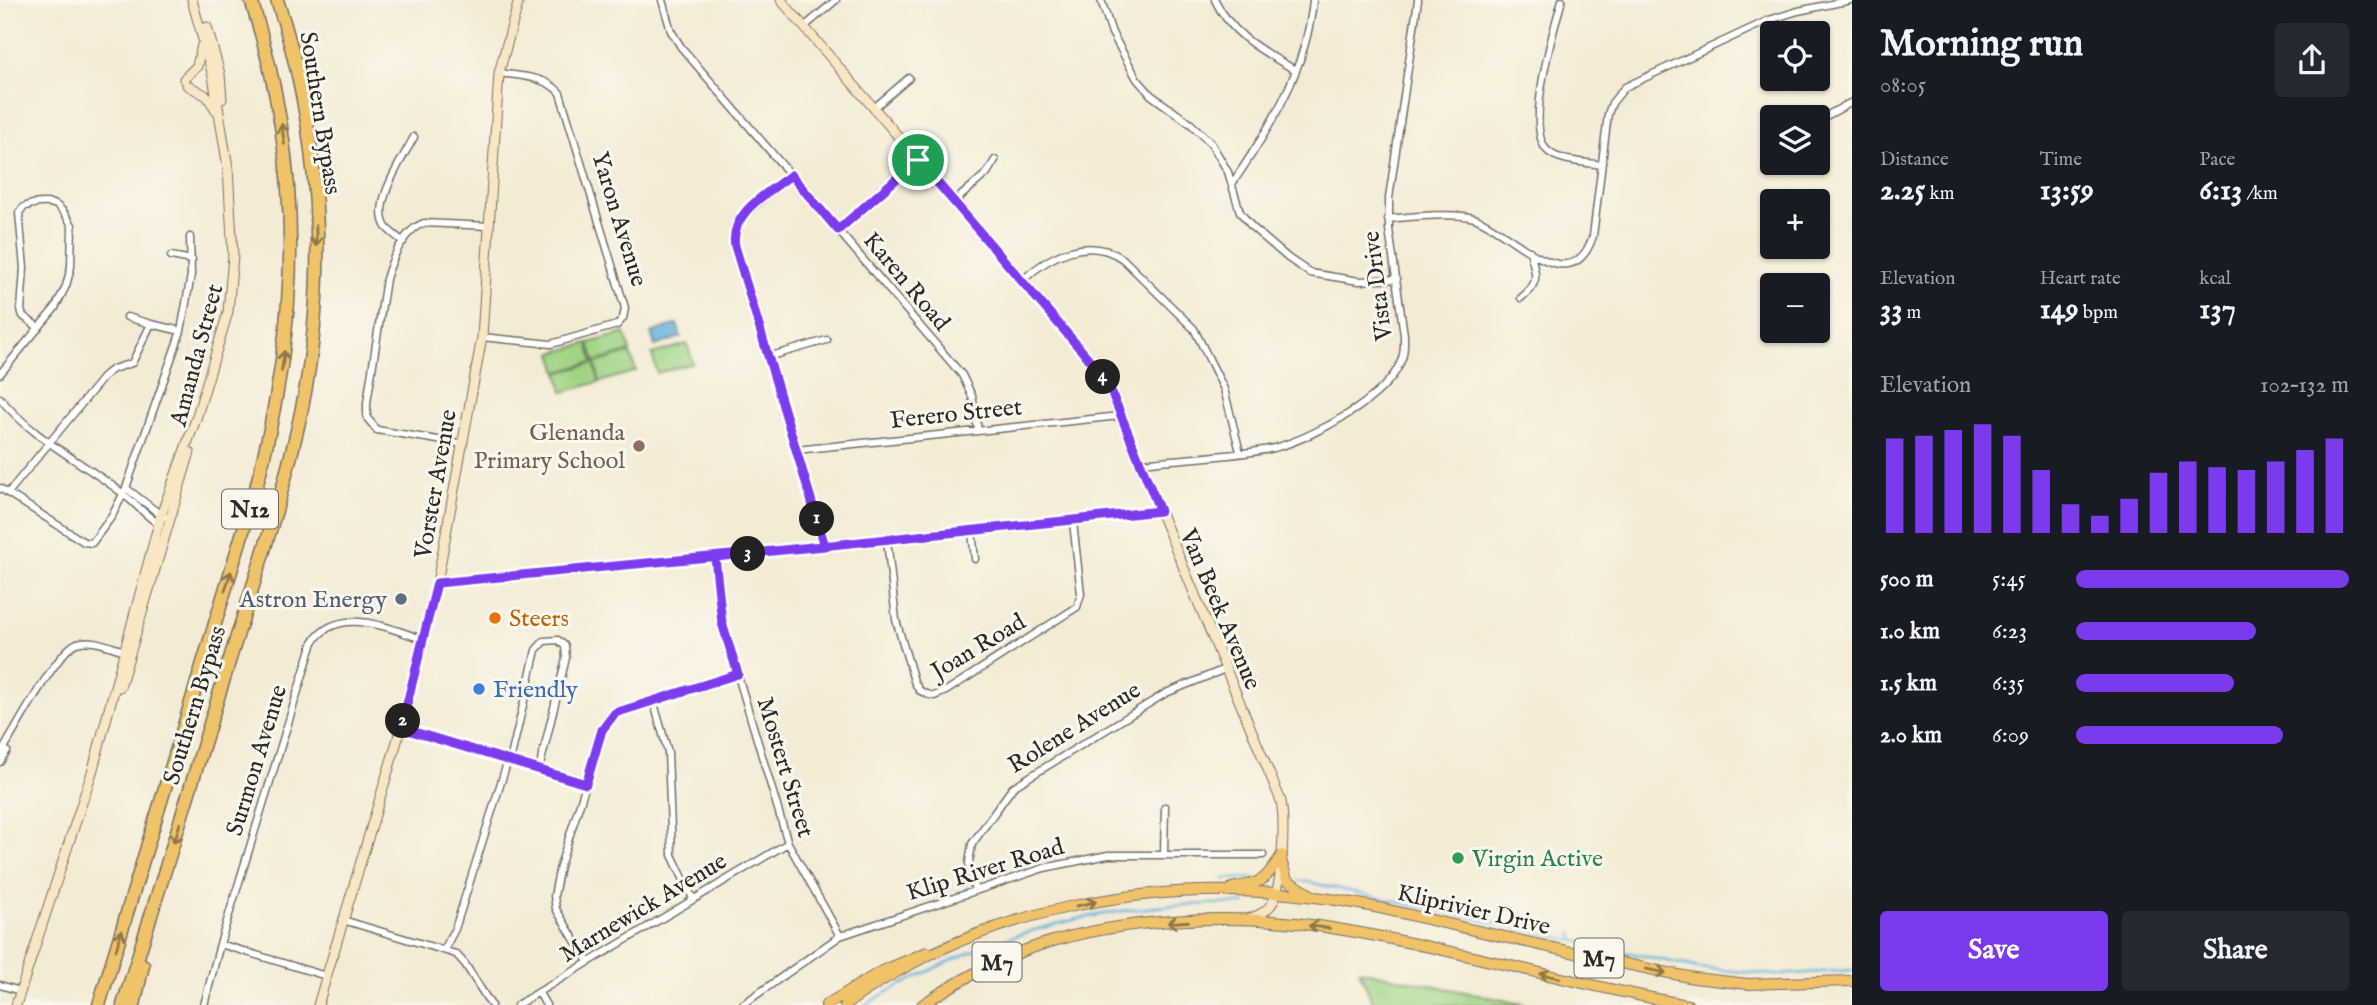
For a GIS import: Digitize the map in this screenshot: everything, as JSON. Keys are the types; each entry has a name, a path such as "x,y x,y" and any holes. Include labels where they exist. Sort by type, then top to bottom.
{"highway":[{"name":"Southern Bypass","path":"97,1005 255,492 283,368 290,284 291,212 280,115 269,62 251,0"},
{"name":"Southern Bypass","path":"122,1005 159,893 282,486 302,406 309,362 316,280 316,230 310,148 296,66 277,0"},
{"path":"134,1005 159,893"}],"main road":[{"path":"1211,891 1260,882 1281,858"},
{"path":"1281,858 1287,880 1315,897"},
{"name":"Kliprivier Drive","path":"1211,891 1276,893 1364,905 1694,978 1748,984 1852,981"},
{"name":"M7","path":"845,1005 896,974 991,929 1065,908 1146,894 1211,891"},
{"name":"Kliprivier Drive","path":"1246,920 1318,926 1357,933 1688,1005"},
{"name":"M7","path":"922,1005 969,976 1040,945 1079,935 1162,923 1246,920"},
{"path":"826,1005 910,958 945,949"}],"street":[{"name":"Amanda Street","path":"192,0 203,35 220,118 229,182 232,277 225,323 202,404"},
{"name":"Amanda Street","path":"16,1005 110,711 164,522 231,314 236,275 232,176 220,75 197,0"},
{"name":"Vorster Avenue","path":"318,1005 401,728 437,583 482,337 499,73 519,0"},
{"name":"Karen Road","path":"662,0 671,31 681,47 966,382 972,396 978,430"},
{"name":"Van Beek Avenue","path":"781,0 1100,372 1281,801 1284,823 1276,893"},
{"path":"804,27 836,0"},
{"path":"1101,0 1117,44 1141,84 1151,95 1203,134 1217,152 1245,219 1274,247 1305,270 1325,276 1359,282 1397,279"},
{"path":"1216,0 1222,14 1244,38 1296,69"},
{"path":"1232,184 1273,121 1296,69 1308,33 1313,0"},
{"name":"Vista Drive","path":"1140,463 1274,448 1298,439 1353,411 1388,381 1401,362 1404,352 1388,219 1394,152 1418,0"},
{"path":"1562,0 1545,61 1539,95 1542,140 1546,150 1555,156 1601,165"},
{"path":"1388,219 1474,218 1500,231 1551,264 1573,262 1591,243 1608,114 1612,103 1625,88 1769,20 1851,0"},
{"path":"203,35 200,60 186,82 207,96 220,118"},
{"name":"Yaron Avenue","path":"482,337 551,344 617,325 623,318 625,308 560,93 553,85 542,81 499,73"},
{"path":"874,108 909,78"},
{"path":"1830,114 1852,102"},
{"path":"403,242 386,228 382,206 385,194 414,138"},
{"path":"838,230 918,160"},
{"path":"954,202 981,179 995,160"},
{"path":"791,175 740,218 733,233 825,546"},
{"path":"0,374 55,308 66,286 71,267 72,225 51,202 25,206 19,213 24,268 21,310 23,316 38,327"},
{"path":"462,444 374,428 367,418 367,403 386,279 411,229 424,223 489,226"},
{"path":"0,488 88,544 96,539 125,491 181,331 192,260 190,237"},
{"path":"1022,281 1048,260 1073,251 1100,249 1113,252 1123,259 1194,329 1224,389 1240,452"},
{"path":"1521,298 1535,285 1536,280 1530,251"},
{"path":"171,256 192,260"},
{"path":"127,317 181,331"},
{"path":"8,493 110,371 132,363 150,324"},
{"path":"768,357 827,340"},
{"path":"0,398 49,444 125,491 139,510 164,522"},
{"name":"Ferero Street","path":"796,450 1120,416"},
{"path":"437,583 1073,522 1160,511"},
{"name":"Joan Road","path":"887,540 894,612 911,673 919,690 934,696 990,664 1077,607 1081,594 1073,522"},
{"path":"972,532 975,559"},
{"name":"Mostert Street","path":"715,557 722,623 788,843 840,936"},
{"name":"Surmon Avenue","path":"204,1005 303,668 315,639 332,627 352,620 423,639"},
{"path":"444,950 455,929 509,761 536,650 544,641 558,640 565,646 566,658 539,770"},
{"path":"0,762 55,664 73,645 93,642 127,652"},
{"name":"Rolene Avenue","path":"975,891 969,863 972,844 1013,787 1166,693 1224,669"},
{"path":"588,962 556,909 554,896 607,721 620,710 738,674"},
{"path":"653,700 668,752 672,855 693,899"},
{"path":"401,728 586,784"},
{"path":"0,755 7,746"},
{"path":"1164,807 1164,853"},
{"name":"Marnewick Avenue","path":"517,1005 788,843"},
{"name":"Klip River Road","path":"743,1005 840,936 1044,868 1093,857 1164,853 1263,855"},
{"path":"1246,920 1264,912 1272,904 1276,893"},
{"path":"343,920 456,954 463,960 491,1005"},
{"path":"220,944 326,976"},
{"path":"0,985 20,991"},
{"path":"538,993 546,1005"}],"green space":[{"path":"625,333 630,351 595,362 589,343"},
{"path":"588,343 593,362 558,372 552,353"},
{"path":"687,344 693,363 657,373 652,354"},
{"path":"630,353 636,371 600,382 595,363"},
{"path":"594,363 599,382 563,392 558,373"},
{"path":"1359,970 1527,1005 1374,1005"}],"water":[{"path":"677,324 681,337 655,346 651,333"}],"waterway":[{"path":"1224,879 1255,878"},
{"path":"1299,880 1699,968 1776,975 1852,970"},
{"path":"866,1005 962,956 1040,928 1161,907 1245,904"},
{"path":"1572,932 1575,941"}],"place":[{"name":"Glenanda Primary School","path":"639,446"},
{"name":"Astron Energy","path":"401,599"},
{"name":"Steers","path":"495,618"},
{"name":"Friendly","path":"479,689"},
{"name":"Virgin Active","path":"1458,858"}],"route":[{"path":"918,160 838,230 791,175 750,208 740,218 733,233 825,546 514,578 437,583 401,728 586,784 602,730 615,713 738,674 722,623 715,557 1073,522 1160,511 1105,379 918,160"}]}
